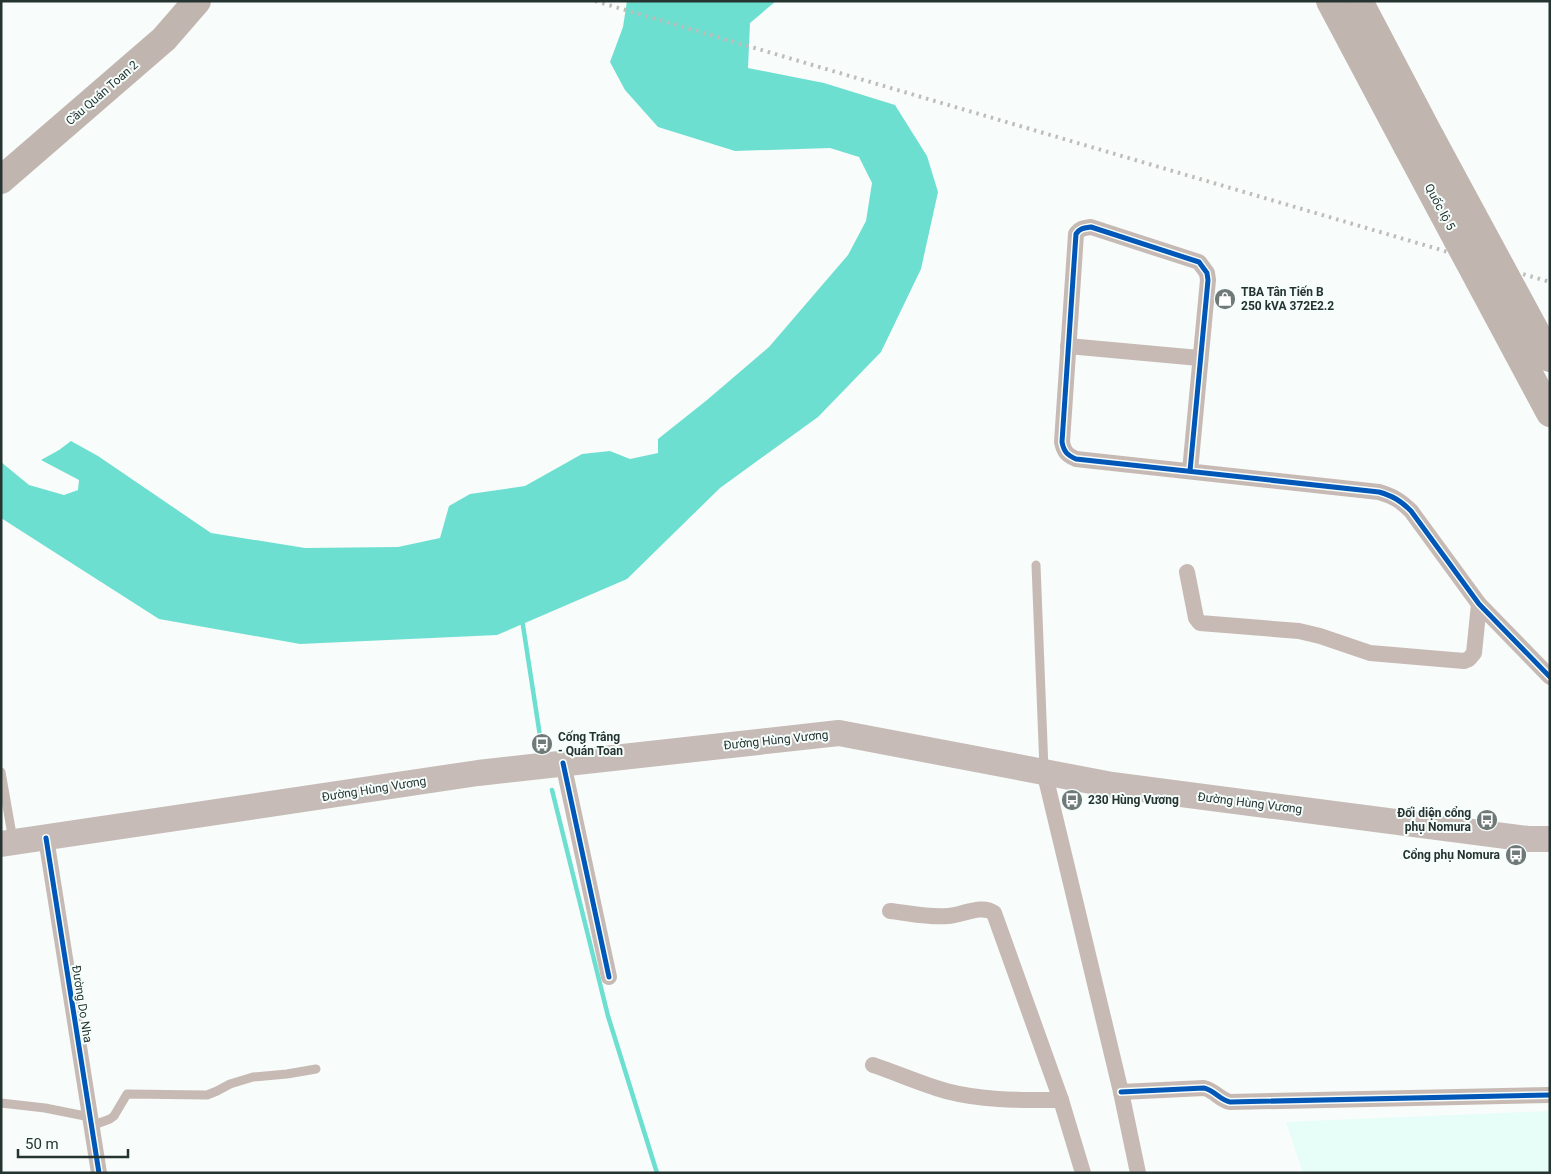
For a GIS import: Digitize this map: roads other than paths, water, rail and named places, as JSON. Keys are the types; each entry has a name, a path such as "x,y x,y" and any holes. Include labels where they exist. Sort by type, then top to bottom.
{"highway":[{"name":"Cầu Quán Toan 2","path":"1,156 59,110 159,19 174,1"},
{"name":"Cầu Quán Toan 2","path":"1,180 164,39 197,1"},
{"name":"Quốc lộ 5","path":"1330,1 1419,142 1550,358"},
{"name":"Quốc lộ 5","path":"1359,1 1419,142 1550,413"}],"main road":[{"name":"Đường Hùng Vương","path":"8,843 468,775 839,733 1044,771 1112,786 1528,839 1550,839"}],"street":[{"path":"1190,471 1208,280 1207,272 1199,262 1091,227 1079,230 1076,234 1062,442 1068,456 1076,459 1379,492 1390,495 1400,501 1411,512 1479,604 1550,676"},
{"path":"1068,346 1200,358"},
{"path":"1187,572 1196,618 1200,623 1299,631 1385,656 1464,661 1469,659 1474,653 1479,604"},
{"path":"563,763 609,977"},
{"path":"1044,771 1121,1092 1138,1173"},
{"name":"Đường Do Nha","path":"46,838 99,1173"},
{"path":"890,911 938,916 956,915 984,909 994,913 1061,1100 1083,1173"},
{"path":"873,1065 945,1091 965,1095 1005,1101 1061,1100"},
{"path":"1121,1092 1208,1089 1225,1101 1230,1102 1550,1095"}],"lane":[{"path":"1036,564 1044,771"},
{"path":"1,772 8,843"},
{"path":"1,1103 45,1108 90,1122 110,1119 128,1094 207,1095 230,1084 253,1077 316,1069"}],"waterway":[{"path":"522,619 540,736"},
{"path":"552,790 608,1016 657,1173"}],"railway":[{"path":"595,1 1550,282"}],"place":[{"name":"TBA Tân Tiến B 250 kVA 372E2.2","path":"1225,299"},
{"name":"Cống Trắng - Quán Toan","path":"542,744"},
{"name":"230 Hùng Vương","path":"1072,800"},
{"name":"Đối diện cổng phụ Nomura","path":"1487,820"},
{"name":"Cổng phụ Nomura","path":"1516,855"}]}
